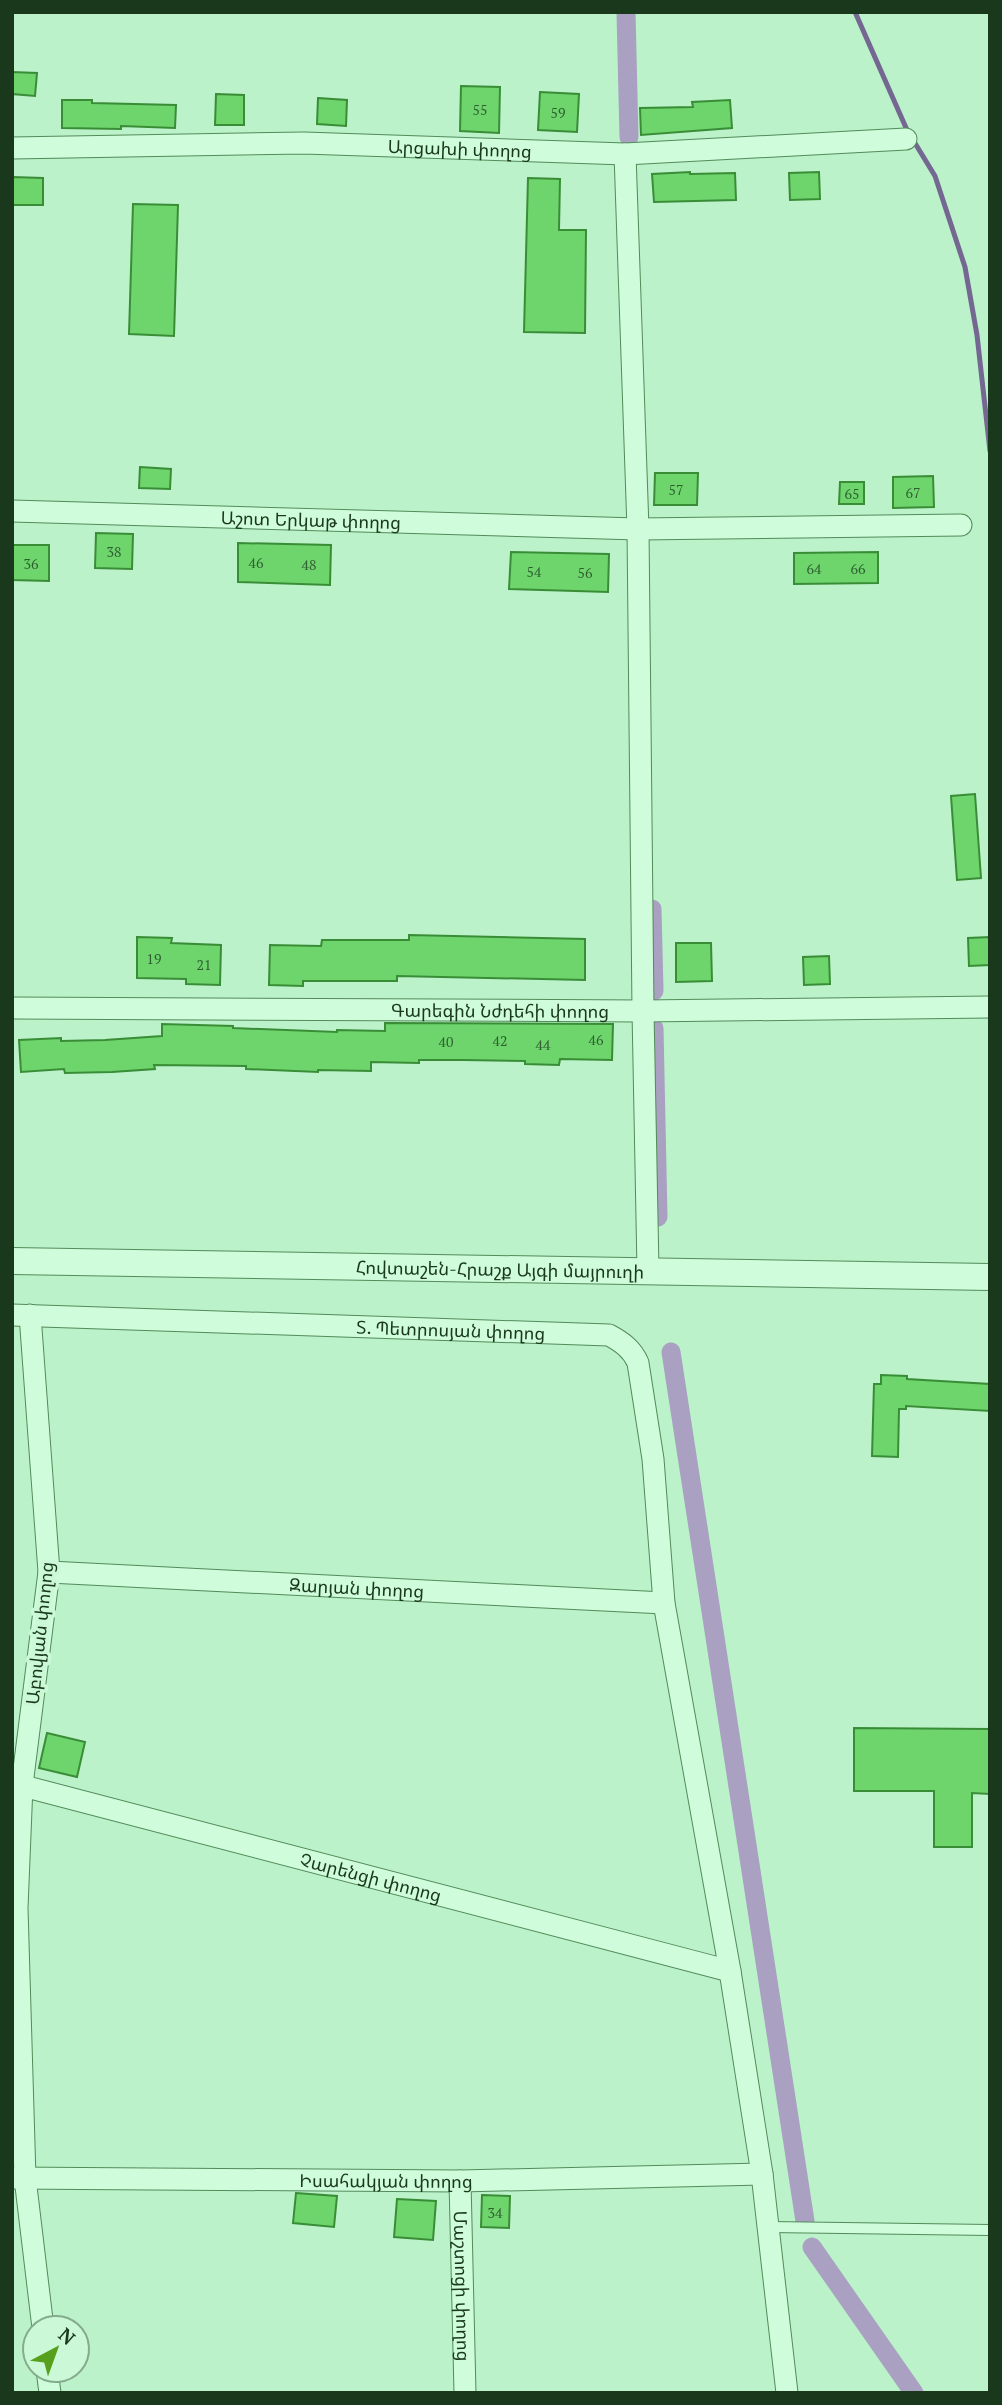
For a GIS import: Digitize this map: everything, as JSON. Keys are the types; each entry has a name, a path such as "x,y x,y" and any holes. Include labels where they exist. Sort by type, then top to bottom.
{"street":[{"name":"Արցախի փողոց","path":"12,148 304,143 625,154 906,139"},
{"path":"625,154 638,529 648,1270"},
{"name":"Աշոտ Երկաթ փողոց","path":"12,511 638,529"},
{"path":"638,529 961,525"},
{"name":"Գարեգին Նժդեհի փողոց","path":"12,1007 643,1011 990,1007"},
{"name":"Հովտաշեն-Հրաշք Այգի մայրուղի","path":"12,1261 990,1277"},
{"name":"Աբովյան փողոց","path":"21,1315 48,1572 17,1784 19,2178 41,2314"},
{"name":"Տ. Պետրոսյան փողոց","path":"21,1315 609,1335 634,1354 638,1363 653,1459 664,1603 730,1971 762,2174 787,2393"},
{"name":"Զարյան փողոց","path":"48,1572 664,1603"},
{"name":"Չարենցի փողոց","path":"17,1784 730,1971"},
{"name":"Իսահակյան փողոց","path":"19,2178 460,2181 762,2174"},
{"name":"Մաշտոցի փողոց","path":"460,2181 465,2393"}],"lane":[{"path":"769,2227 990,2230"}],"building":[{"path":"12,72 37,73 35,96 12,94"},
{"path":"461,86 500,87 499,133 460,131"},
{"path":"540,92 579,94 577,132 538,130"},
{"path":"216,94 244,95 244,125 215,125"},
{"path":"318,98 347,100 346,126 317,124"},
{"path":"62,100 176,105 175,128 62,128"},
{"path":"730,100 732,128 641,135 640,108 693,107 692,102"},
{"path":"819,172 820,199 790,200 789,173"},
{"path":"735,173 736,200 654,202 652,174"},
{"path":"12,177 43,178 43,205 12,205"},
{"path":"528,178 560,179 559,230 586,230 585,333 524,332"},
{"path":"133,204 178,205 174,336 129,334"},
{"path":"140,467 171,469 170,489 139,488"},
{"path":"655,473 698,473 697,505 654,505"},
{"path":"933,476 934,507 893,508 893,477"},
{"path":"840,482 864,482 864,504 839,504"},
{"path":"96,533 133,534 132,569 95,568"},
{"path":"238,543 331,545 330,585 238,582"},
{"path":"12,545 49,545 49,581 12,580"},
{"path":"511,552 609,554 608,592 509,589"},
{"path":"878,552 878,583 794,584 794,553"},
{"path":"975,794 981,878 957,880 951,796"},
{"path":"409,935 585,939 585,980 397,976 397,981 303,981 303,986 269,985 270,945 321,946 322,940 409,940"},
{"path":"137,937 172,938 171,943 221,945 220,985 186,984 186,979 137,978"},
{"path":"990,937 990,965 969,966 968,938"},
{"path":"676,943 711,943 712,981 676,982"},
{"path":"829,956 830,984 804,985 803,957"},
{"path":"385,1023 613,1024 612,1060 560,1059 559,1065 525,1064 525,1061 463,1060 371,1062 371,1071 318,1072 246,1069 246,1066 154,1065 155,1069 112,1072 65,1073 64,1069 21,1072 19,1040 105,1040 162,1036 162,1024 337,1032 385,1031"},
{"path":"881,1375 990,1384 990,1411 906,1406 906,1409 899,1409 898,1457 872,1456 874,1384 881,1384"},
{"path":"854,1728 990,1729 990,1794 972,1793 972,1847 934,1847 934,1791 854,1791"},
{"path":"47,1733 85,1742 77,1777 39,1768"},
{"path":"296,2193 337,2196 334,2227 293,2223"},
{"path":"482,2195 510,2196 509,2228 481,2227"},
{"path":"397,2199 436,2201 433,2240 394,2237"}],"waterway":[{"path":"626,12 629,137"},
{"path":"855,12 907,130 935,176 965,267 977,335 990,451"},
{"path":"652,909 654,991"},
{"path":"654,1028 658,1217"},
{"path":"671,1352 805,2221"},
{"path":"812,2247 914,2393"}]}
